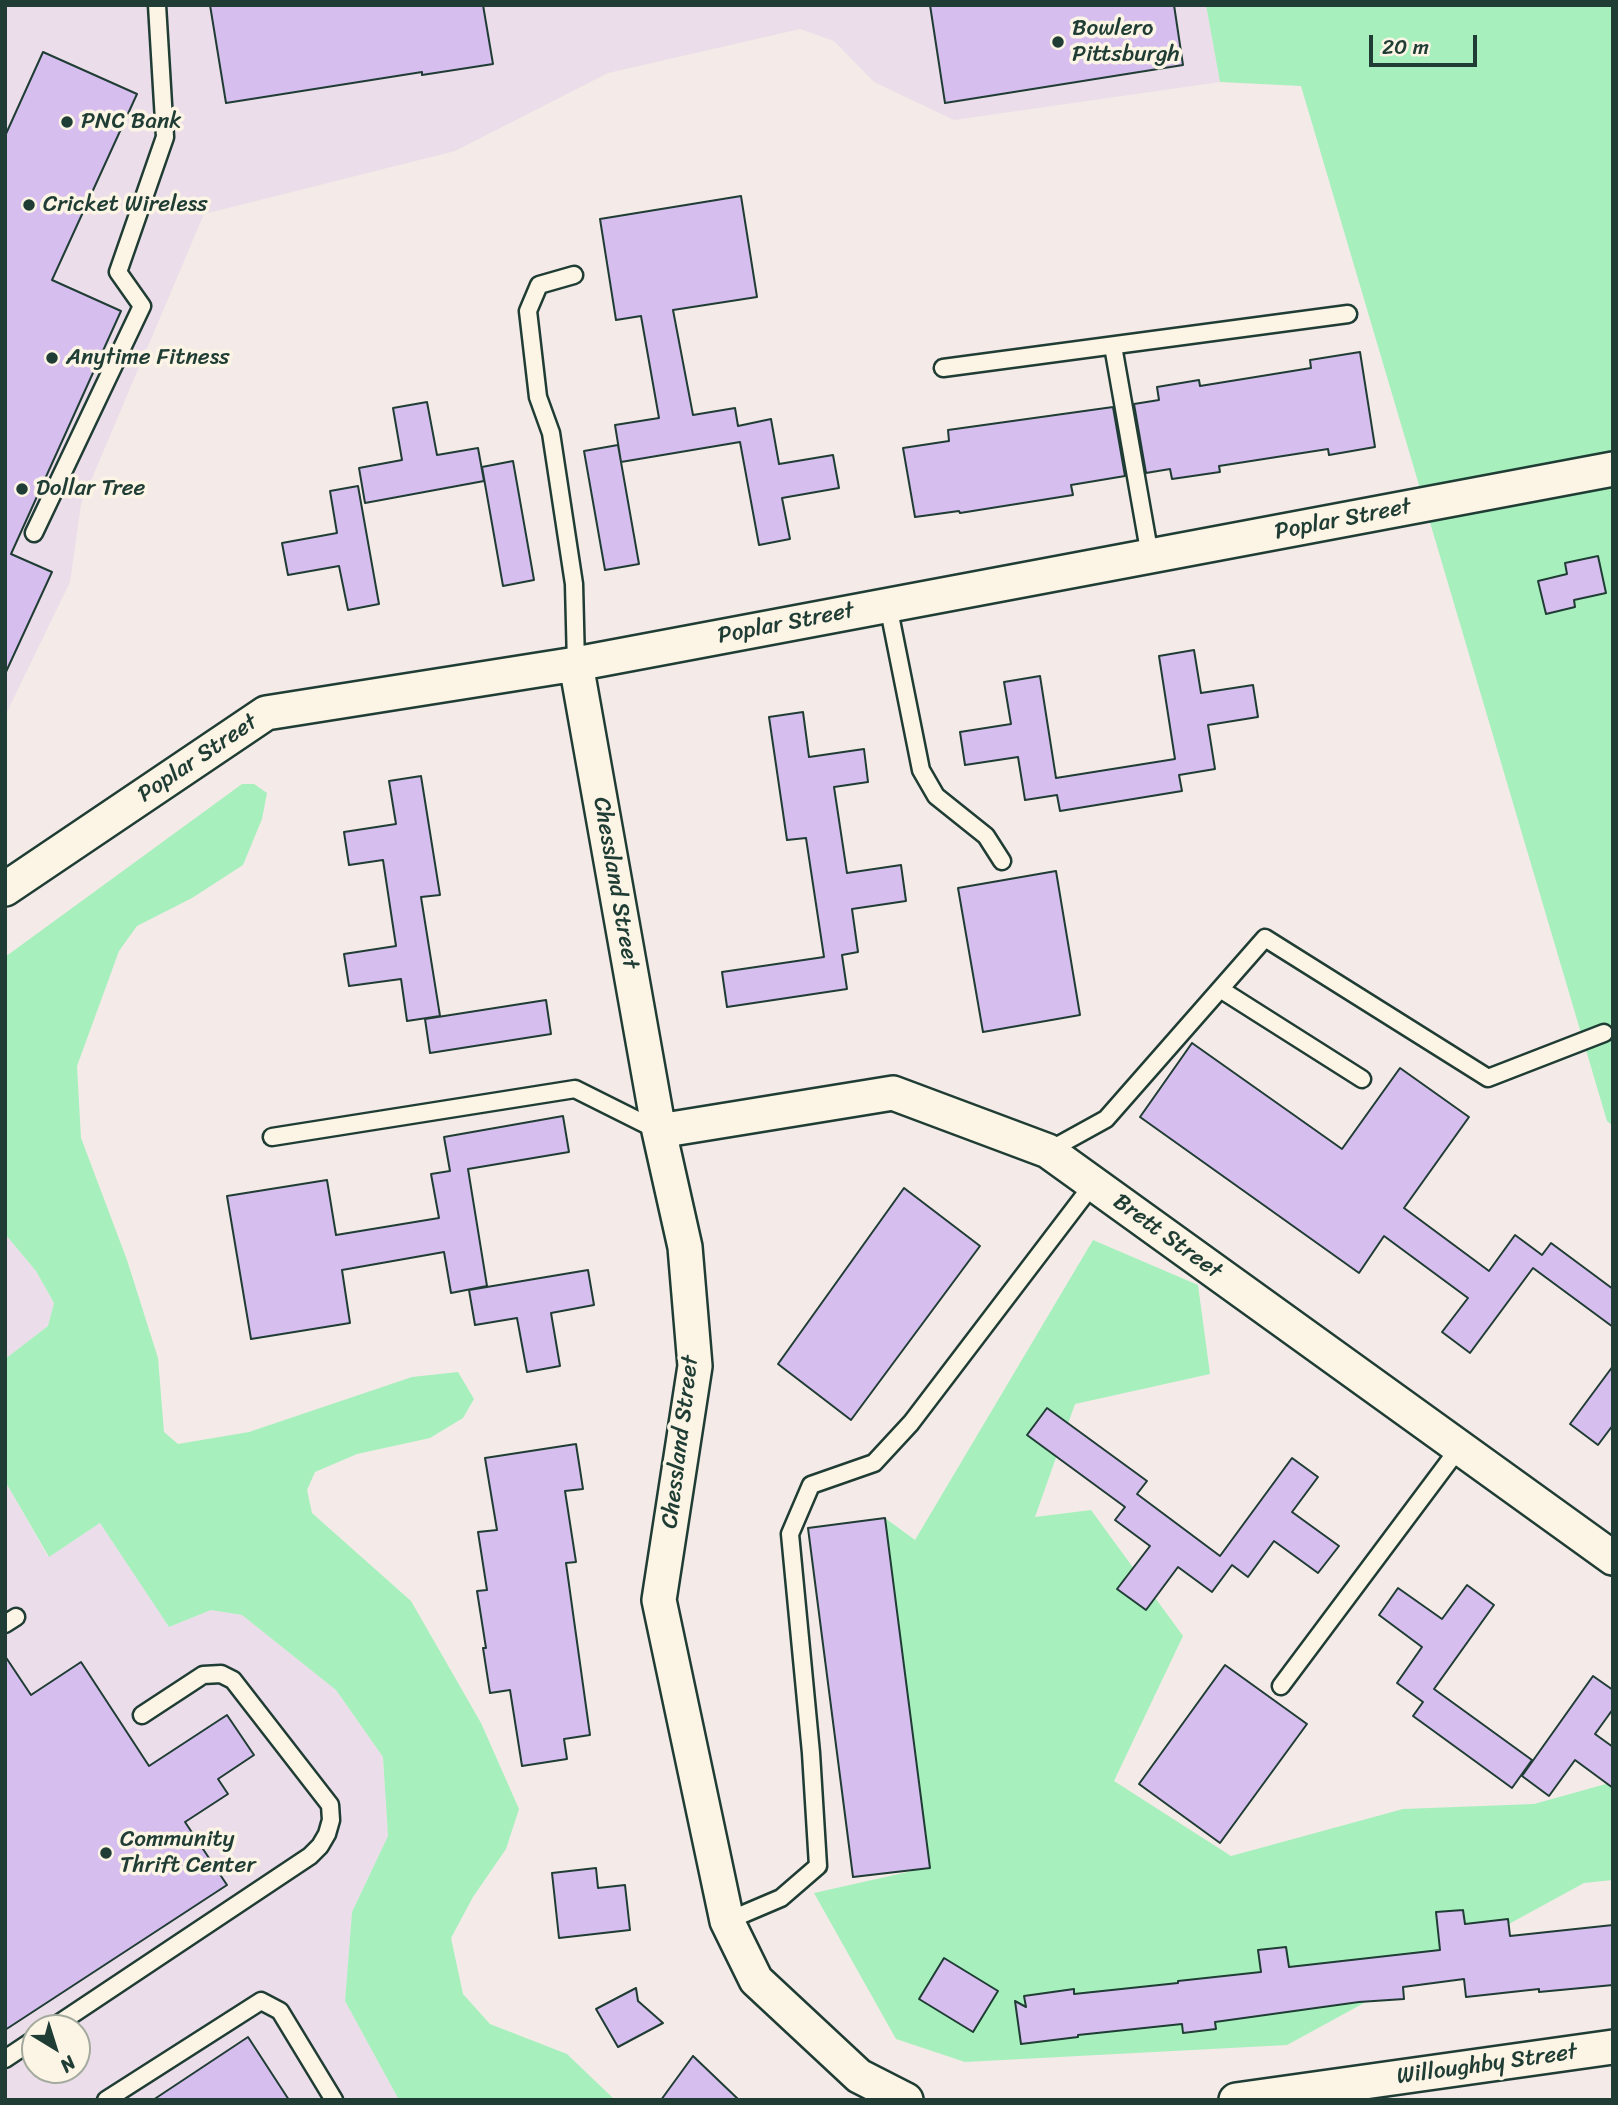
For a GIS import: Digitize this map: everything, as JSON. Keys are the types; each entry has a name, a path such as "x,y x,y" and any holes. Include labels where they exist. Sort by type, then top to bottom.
{"street":[{"name":"Poplar Street","path":"5,889 266,713 576,664 1613,469"},
{"name":"Chessland Street","path":"576,664 659,1131 685,1247 695,1366 659,1600 727,1921 756,1980 859,2076 906,2100"},
{"name":"Brett Street","path":"659,1131 893,1093 1048,1151 1613,1559"},
{"name":"Willoughby Street","path":"1236,2100 1613,2047"}],"lane":[{"path":"34,533 142,306 118,272 165,137 157,5"},
{"path":"574,275 539,285 528,311 538,397 551,433 574,584 576,664"},
{"path":"943,368 1348,314"},
{"path":"1113,346 1150,556"},
{"path":"888,605 921,770 936,796 986,836 1002,861"},
{"path":"1048,1151 1106,1119 1265,938 1488,1078 1604,1033"},
{"path":"1220,989 1362,1079"},
{"path":"272,1138 575,1089 659,1131"},
{"path":"727,1921 781,1898 818,1866 811,1753 790,1534 811,1485 874,1463 911,1423 1093,1184"},
{"path":"1281,1686 1459,1448"},
{"path":"73,2014 310,1856 327,1834 331,1820 330,1805 233,1680 221,1674 203,1675 142,1715"},
{"path":"106,2100 261,2001 280,2011 334,2100"},
{"path":"5,2059 21,2048"}],"shaded area":[{"path":"5,5 1206,5 1220,82 954,120 874,82 834,41 800,29 608,73 455,151 204,214 81,504 70,582 5,716"},
{"path":"5,1234 36,1271 54,1303 48,1326 5,1359"},
{"path":"5,1481 48,1557 100,1523 169,1627 211,1610 242,1615 336,1690 383,1757 388,1836 352,1912 345,2001 399,2100 5,2100"}],"green space":[{"path":"1206,5 1613,5 1613,1126 1607,1121 1301,86 1220,82"},
{"path":"242,784 254,784 267,793 262,819 243,865 192,898 137,926 119,951 77,1066 81,1138 127,1260 158,1358 164,1432 178,1444 249,1432 412,1377 458,1372 474,1399 463,1418 430,1438 357,1454 315,1472 307,1490 312,1513 411,1601 481,1723 519,1809 506,1849 473,1897 451,1938 463,1994 490,2024 567,2054 615,2100 399,2100 345,2001 352,1912 388,1836 383,1757 336,1690 242,1615 211,1610 169,1627 100,1523 49,1557 5,1481 5,1359 48,1326 54,1303 36,1271 5,1234 5,957"},
{"path":"1093,1240 1198,1285 1210,1374 1075,1404 1035,1517 1091,1510 1183,1636 1114,1781 1231,1856 1403,1809 1534,1804 1613,1782 1613,1880 1584,1883 1287,2045 965,2062 896,2039 814,1893 930,1867 885,1518 915,1540"}],"building":[{"path":"210,5 483,5 493,64 422,75 422,72 226,103"},
{"name":"Bowlero Pittsburgh","path":"930,5 1174,5 1183,65 945,103"},
{"path":"43,52 137,94 52,280 121,311 11,554 52,572 5,674 5,136"},
{"path":"741,196 757,297 673,310 693,415 735,408 738,426 771,419 779,464 833,455 839,488 782,498 790,539 759,545 740,442 621,462 615,425 659,418 641,316 616,320 600,219"},
{"path":"1360,352 1375,447 1329,455 1328,449 1219,466 1220,472 1172,479 1170,469 1146,473 1134,404 1159,400 1157,387 1199,380 1200,386 1311,368 1310,360"},
{"path":"427,402 437,455 478,448 484,481 365,503 359,468 402,460 393,408"},
{"path":"1113,407 1125,476 1071,485 1073,495 960,513 915,517 903,448 949,441 948,430"},
{"path":"618,445 639,564 605,570 584,451"},
{"path":"513,461 534,580 503,586 482,467"},
{"path":"358,486 379,604 348,610 339,566 288,575 282,543 337,533 330,491"},
{"path":"1598,556 1606,593 1574,600 1575,607 1546,614 1538,581 1567,574 1565,563"},
{"path":"1194,650 1201,693 1253,685 1258,717 1208,725 1215,769 1179,775 1182,791 1060,811 1057,795 1025,800 1018,757 965,765 960,732 1011,724 1004,682 1040,676 1056,778 1175,759 1159,656"},
{"path":"803,712 809,757 864,749 868,782 834,787 847,873 901,865 906,901 852,909 858,952 842,955 847,989 727,1007 722,972 824,957 806,838 787,840 769,717"},
{"path":"421,776 440,895 421,897 440,1016 407,1021 401,979 349,986 344,954 396,946 383,860 349,865 344,832 396,824 389,781"},
{"path":"1056,871 1080,1015 983,1032 958,888"},
{"path":"546,1000 551,1034 430,1053 425,1019"},
{"path":"1192,1043 1342,1149 1400,1068 1469,1117 1404,1208 1489,1271 1515,1235 1542,1255 1551,1243 1613,1289 1613,1327 1533,1268 1470,1353 1442,1332 1468,1298 1384,1236 1359,1273 1140,1117"},
{"path":"563,1116 569,1152 468,1169 487,1286 451,1293 444,1252 342,1270 350,1323 251,1339 227,1196 327,1180 336,1235 439,1218 431,1174 450,1171 444,1137"},
{"path":"904,1188 980,1246 851,1420 778,1364"},
{"path":"588,1270 594,1305 551,1313 560,1366 527,1372 517,1318 475,1325 469,1290"},
{"path":"1613,1366 1613,1425 1598,1445 1570,1424"},
{"path":"1047,1408 1147,1481 1137,1494 1220,1556 1292,1458 1318,1477 1292,1512 1339,1546 1318,1573 1274,1541 1248,1577 1232,1565 1212,1592 1178,1567 1146,1610 1117,1589 1150,1546 1115,1520 1125,1507 1027,1435"},
{"path":"576,1444 583,1489 565,1491 576,1562 566,1563 590,1735 564,1739 567,1759 522,1766 510,1690 490,1693 483,1648 486,1648 477,1591 487,1590 478,1532 497,1530 485,1458"},
{"path":"885,1518 930,1868 853,1877 808,1528"},
{"path":"1467,1585 1494,1605 1434,1689 1532,1760 1512,1788 1413,1716 1423,1702 1397,1683 1422,1647 1379,1615 1398,1588 1442,1619"},
{"name":"Community Thrift Center","path":"5,1656 31,1695 81,1662 149,1766 227,1715 254,1755 218,1779 228,1794 185,1822 227,1885 29,2014 21,2014 21,2020 5,2030"},
{"path":"1225,1665 1307,1724 1220,1843 1139,1784"},
{"path":"1593,1676 1613,1690 1613,1709 1595,1734 1613,1747 1613,1788 1575,1760 1549,1796 1522,1776"},
{"path":"596,1868 598,1888 625,1885 630,1930 559,1938 552,1873"},
{"path":"1463,1910 1465,1924 1508,1919 1510,1936 1613,1925 1613,1985 1466,1997 1464,1979 1403,1987 1404,1999 1359,2002 1215,2022 1216,2029 1183,2033 1182,2024 1021,2044 1015,2001 1026,2007 1024,1996 1074,1989 1074,1994 1261,1972 1258,1950 1286,1947 1289,1967 1440,1950 1436,1912"},
{"path":"944,1958 998,1991 973,2032 919,1999"},
{"path":"636,1988 638,2001 663,2023 618,2047 596,2009"},
{"path":"248,2037 289,2100 153,2100"},
{"path":"693,2056 739,2100 661,2100"}],"place":[{"name":"Bowlero Pittsburgh","path":"1058,42"},
{"name":"PNC Bank","path":"67,122"},
{"name":"Cricket Wireless","path":"29,205"},
{"name":"Anytime Fitness","path":"52,358"},
{"name":"Dollar Tree","path":"22,489"},
{"name":"Community Thrift Center","path":"106,1853"}]}
